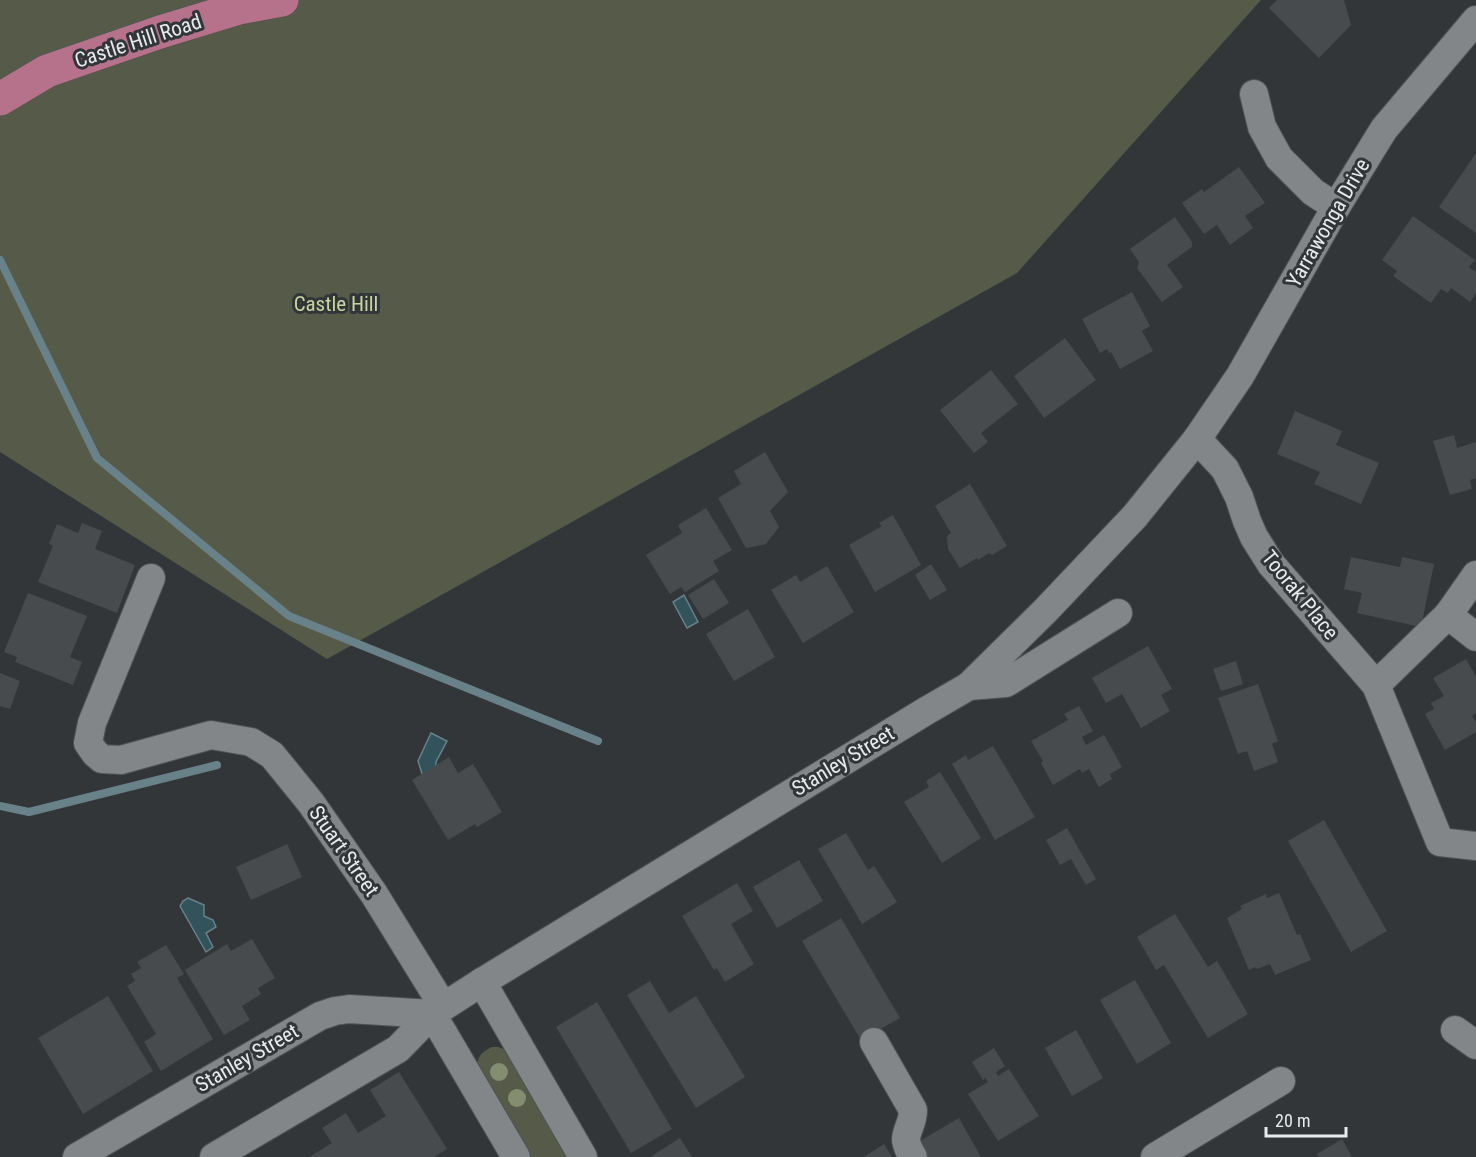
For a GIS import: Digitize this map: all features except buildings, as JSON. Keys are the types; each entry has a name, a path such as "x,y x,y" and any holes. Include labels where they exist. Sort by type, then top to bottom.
{"main road":[{"name":"Castle Hill Road","path":"0,99 47,71 103,51 239,8 282,0"}],"street":[{"name":"Yarrawonga Drive","path":"1197,439 1240,376 1336,207 1384,129 1476,20"},
{"path":"1254,94 1262,127 1279,158 1313,192 1336,207"},
{"name":"Toorak Place","path":"1197,439 1225,469 1239,497 1254,537 1271,564 1376,685 1440,842 1476,846"},
{"name":"Stanley Street","path":"214,1157 398,1049 438,1010 482,982 969,686 1046,610 1135,516 1197,439"},
{"path":"1376,685 1448,615 1476,575"},
{"name":"Stuart Street","path":"151,579 92,723 88,743 102,759 121,760 211,735 251,742 272,755 311,803 374,894 516,1157"},
{"path":"969,686 1006,683 1118,613"},
{"path":"1448,615 1476,637"},
{"path":"482,982 583,1157"},
{"name":"Stanley Street","path":"77,1157 320,1016 349,1009 438,1010"},
{"path":"874,1042 913,1110 906,1139 913,1157"},
{"path":"1155,1157 1281,1081"}],"green space":[{"name":"Castle Hill","path":"0,0 1261,0 1017,273 327,659 0,452"},
{"path":"492,1047 506,1050 569,1157 529,1157 476,1068 481,1055"}],"water":[{"path":"684,595 698,622 687,628 673,602"},
{"path":"431,733 447,741 436,762 436,768 423,777 418,761"},
{"path":"188,898 204,905 204,916 213,920 216,927 206,933 213,947 206,952 180,906"}],"waterway":[{"path":"0,260 97,458 289,616 598,741"},
{"path":"0,806 29,812 217,765"}]}
